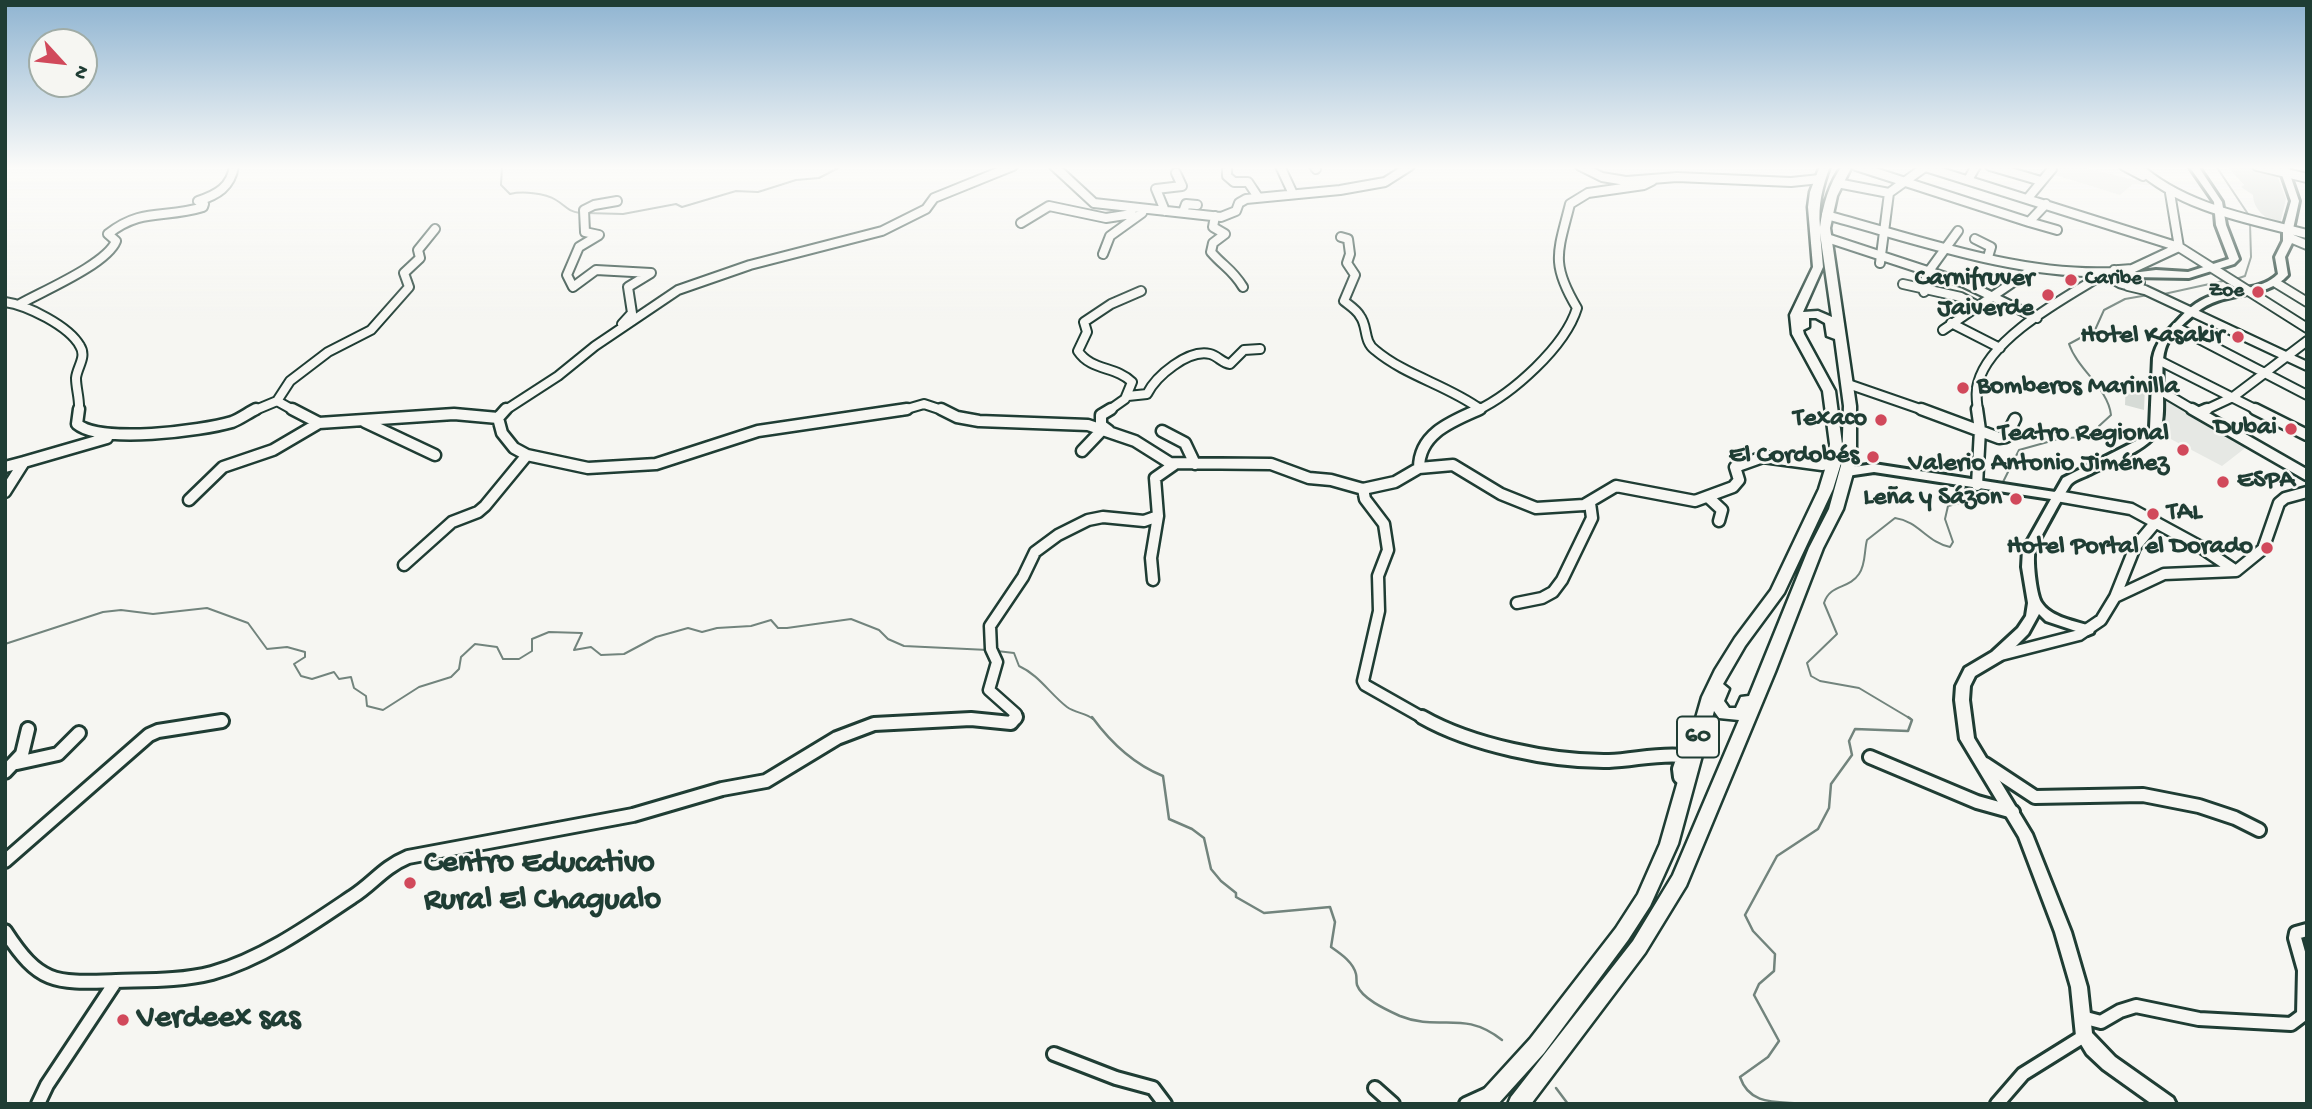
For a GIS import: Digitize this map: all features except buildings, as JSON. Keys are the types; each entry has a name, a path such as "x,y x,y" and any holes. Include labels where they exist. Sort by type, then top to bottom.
{"highway":[{"name":"60","path":"1518,1104 1639,947 1667,903 1692,854 1816,548 1836,509 1841,467 1833,408 1817,366 1798,334 1796,315 1817,270 1819,253 1814,218"},
{"name":"60","path":"1489,1098 1536,1046 1622,934 1644,900 1669,844 1710,696 1720,674 1782,584 1826,489 1850,450 1848,384 1826,218"},
{"path":"1817,270 1817,281 1810,302 1824,308 1829,305 1828,276 1832,268"},
{"path":"1817,366 1819,361 1802,325 1803,315 1807,313 1818,314 1829,320 1837,346 1843,355"},
{"path":"1741,642 1742,653 1726,677 1717,698 1720,710 1731,716 1741,714 1757,678 1767,672"}],"main road":[{"path":"2138,280 2156,273 2189,275 2231,262 2234,258 2220,218"},
{"path":"2167,1104 2109,1063 2092,1048 2084,1036 2073,959 2035,858 2014,812 1979,760 1964,729 1963,686 1975,667 1997,656 2028,625 2034,603 2028,567 2029,549 2068,479 2096,468 2140,444 2151,434 2157,414 2156,388 2161,345 2190,311 2212,298 2242,287 2276,283 2284,272 2280,257 2291,218"},
{"path":"1850,450 1874,468"},
{"path":"1841,467 1874,468 2057,496"},
{"path":"2034,603 2063,623 2088,630"}],"street":[{"path":"20,304 106,255 116,241 108,234 132,218"},
{"path":"585,218 585,232 599,235 579,247 575,253 567,275 573,287 596,270 651,273 628,287 632,313 628,320 603,336 595,346"},
{"path":"498,418 508,406 558,376 595,346 678,290 750,265 883,231 912,218"},
{"path":"1021,223 1030,218"},
{"path":"1103,254 1110,236 1136,218"},
{"path":"1216,218 1213,227 1225,234 1213,243 1211,252 1222,265 1234,272 1243,287"},
{"path":"1419,468 1419,458 1439,427 1497,401 1539,365 1576,315 1574,301 1562,283 1559,264 1559,247 1566,218"},
{"path":"1836,218 2034,268 2109,273 2138,280 2172,303 2307,366"},
{"path":"1880,259 1884,218"},
{"path":"2016,218 2057,230"},
{"path":"2029,222 2033,218"},
{"path":"2089,218 2179,247 2307,328"},
{"path":"2174,218 2179,247"},
{"path":"2251,218 2288,233 2307,245"},
{"path":"5,467 113,436 209,428 235,421 277,401 290,381 328,352 371,330 380,321 409,287 404,273 420,258 418,250 435,229"},
{"path":"1924,291 1929,271 1958,231"},
{"path":"2288,233 2307,234"},
{"path":"1341,237 1348,239 1350,254 1347,263 1355,275 1344,301 1362,316 1368,343 1374,350 1405,370 1462,396 1480,409"},
{"path":"1827,238 1880,259 1929,271 1994,296 2037,318"},
{"path":"1975,239 1991,247 1988,257"},
{"path":"2109,273 2116,282 2128,286 2179,247"},
{"path":"1943,330 2034,268"},
{"path":"1977,485 1980,429 1977,384 1984,366 2000,348 2037,318 2109,273"},
{"path":"2276,283 2307,302"},
{"path":"1903,284 1924,291 1961,297 1978,306"},
{"path":"1112,433 1101,425 1101,415 1118,406 1128,396 1132,382 1129,377 1098,367 1080,357 1078,351 1087,332 1084,322 1087,318 1141,291"},
{"path":"5,302 20,304 80,345 83,355 76,377 80,400 77,424 82,429 113,436"},
{"path":"1951,323 2000,348"},
{"path":"2176,327 2307,395"},
{"path":"2200,412 2231,398 2307,341"},
{"path":"1128,396 1147,394 1153,379 1161,372 1189,358 1210,354 1230,364 1244,350 1261,349"},
{"path":"2158,360 2307,435"},
{"path":"1848,384 2003,438 2015,419"},
{"path":"2156,388 2307,475"},
{"path":"277,401 319,423 454,414 498,418"},
{"path":"498,418 502,433 514,448 527,455 588,468 656,464 758,431 818,420 899,411 924,404 934,405 957,417 979,421 1073,423 1135,441 1158,458 1175,464 1271,464 1309,478 1331,480 1363,489 1395,482 1419,468 1453,465 1507,498 1536,508 1590,503 1616,486 1688,500 1707,497 1733,487 1739,480 1735,467 1758,457 1841,467"},
{"path":"364,422 387,431 411,447 435,455"},
{"path":"189,500 223,467 273,450 319,423"},
{"path":"1082,451 1102,430"},
{"path":"1162,431 1185,443 1195,464"},
{"path":"404,565 452,522 478,512 485,506 527,455"},
{"path":"5,492 24,462"},
{"path":"1153,580 1151,558 1158,500 1153,488 1155,478 1175,464"},
{"path":"1363,489 1365,499 1384,524 1388,550 1378,576 1379,611 1363,681 1365,685 1446,731 1541,756 1602,761 1664,754 1684,756"},
{"path":"2115,597 2174,571 2236,571 2263,549 2279,503 2285,498 2307,492"},
{"path":"2057,496 2118,505 2156,522 2236,571"},
{"path":"1707,497 1722,510 1719,521"},
{"path":"1517,603 1542,598 1558,586 1592,518 1590,503"},
{"path":"5,931 19,954 37,972 57,983 169,979 211,973 253,957 301,930 356,895 389,865 408,857 633,815 722,789 766,781 837,738 874,724 971,719 1011,723 1016,719 1016,713 989,690 997,662 992,652 989,633 992,618 1023,577 1030,558 1038,549 1095,517 1117,516 1148,522 1158,516"},
{"path":"1997,656 2071,638 2088,630 2107,612 2137,542 2156,522"},
{"path":"5,862 149,735 158,731 222,721"},
{"path":"5,772 17,763 22,754 28,729"},
{"path":"17,763 58,754 79,733"},
{"path":"1686,782 1679,773 1688,743 1697,740"},
{"path":"1870,757 1909,771 1975,802 2014,812"},
{"path":"1979,760 2035,797 2143,795 2199,806 2235,818 2259,830"},
{"path":"2082,1017 2101,1022 2120,1011 2136,1006 2199,1019 2291,1024 2303,1016 2304,970 2295,938 2296,933 2307,930"},
{"path":"38,1104 47,1085 116,981"},
{"path":"1997,1104 2001,1095 2030,1071 2065,1045 2084,1036"},
{"path":"1054,1054 1116,1078 1153,1088 1165,1104"},
{"path":"1376,1088 1394,1104"},
{"path":"1466,1104 1489,1098"}],"shaded area":[{"path":"2266,218 2281,218 2280,224"},
{"path":"2126,381 2145,386 2144,410 2125,405"},
{"path":"2165,401 2171,401 2249,445 2222,466 2165,436"}],"waterway":[{"path":"2236,279 2245,276 2251,257 2250,223"},
{"path":"2164,294 2223,281"},
{"path":"2002,484 2019,450 2062,438 2093,437 2099,426 2111,415 2104,396 2069,344 2095,330 2104,310 2125,299 2148,295"},
{"path":"1909,718 1859,688 1820,681 1811,676 1807,663 1837,634 1824,603 1835,589 1855,579 1864,562 1867,540 1895,518 1910,523 1935,541 1950,547 1953,542 1945,519 1948,506 1989,496 2000,489"},
{"path":"5,644 103,612 121,610 153,614 207,608 248,623 267,649 287,647 305,652 305,657 294,664 301,676 312,679 334,672 339,679 351,677 354,688 366,696 367,706 383,710 419,687 451,677 459,669 461,657 475,644 497,647 503,659 519,659 532,651 532,639 549,632 582,633 574,650 591,647 601,655 624,654 656,637 688,628 702,632 717,628 751,626 771,620 778,628 787,628 851,619 879,630 888,639 904,646 988,650"},
{"path":"997,651 1014,653 1019,666 1033,674 1067,707 1093,719"},
{"path":"1092,717 1123,752 1163,776 1169,819 1192,829 1204,838 1211,869 1236,893 1236,897 1264,913 1330,907 1335,922 1331,947 1352,966 1357,985 1369,999 1400,1016 1427,1022 1475,1025 1502,1040"},
{"path":"1805,1104 1758,1098 1745,1087 1740,1077 1768,1057 1779,1041 1754,995 1759,984 1774,971 1775,954 1753,931 1745,915 1777,856 1818,829 1829,808 1831,784 1852,755 1849,741 1855,729 1908,731 1912,720 1909,718"},
{"path":"1556,1088 1568,1104"}],"place":[{"name":"Caribe","path":"2071,280"},
{"name":"Zoe","path":"2258,292"},
{"name":"Carnifruver Jaiverde","path":"2048,295"},
{"name":"Hotel Kasakir","path":"2238,337"},
{"name":"Bomberos Marinilla","path":"1963,388"},
{"name":"Texaco","path":"1881,420"},
{"name":"Dubai","path":"2291,429"},
{"name":"Teatro Regional Valerio Antonio Jiménez","path":"2183,450"},
{"name":"El Cordobés","path":"1873,457"},
{"name":"ESPA","path":"2223,482"},
{"name":"Leña y Sázon","path":"2016,499"},
{"name":"TAL","path":"2153,514"},
{"name":"Hotel Portal el Dorado","path":"2267,548"},
{"name":"Centro Educativo Rural El Chagualo","path":"410,883"},
{"name":"Verdeex sas","path":"123,1020"}]}
